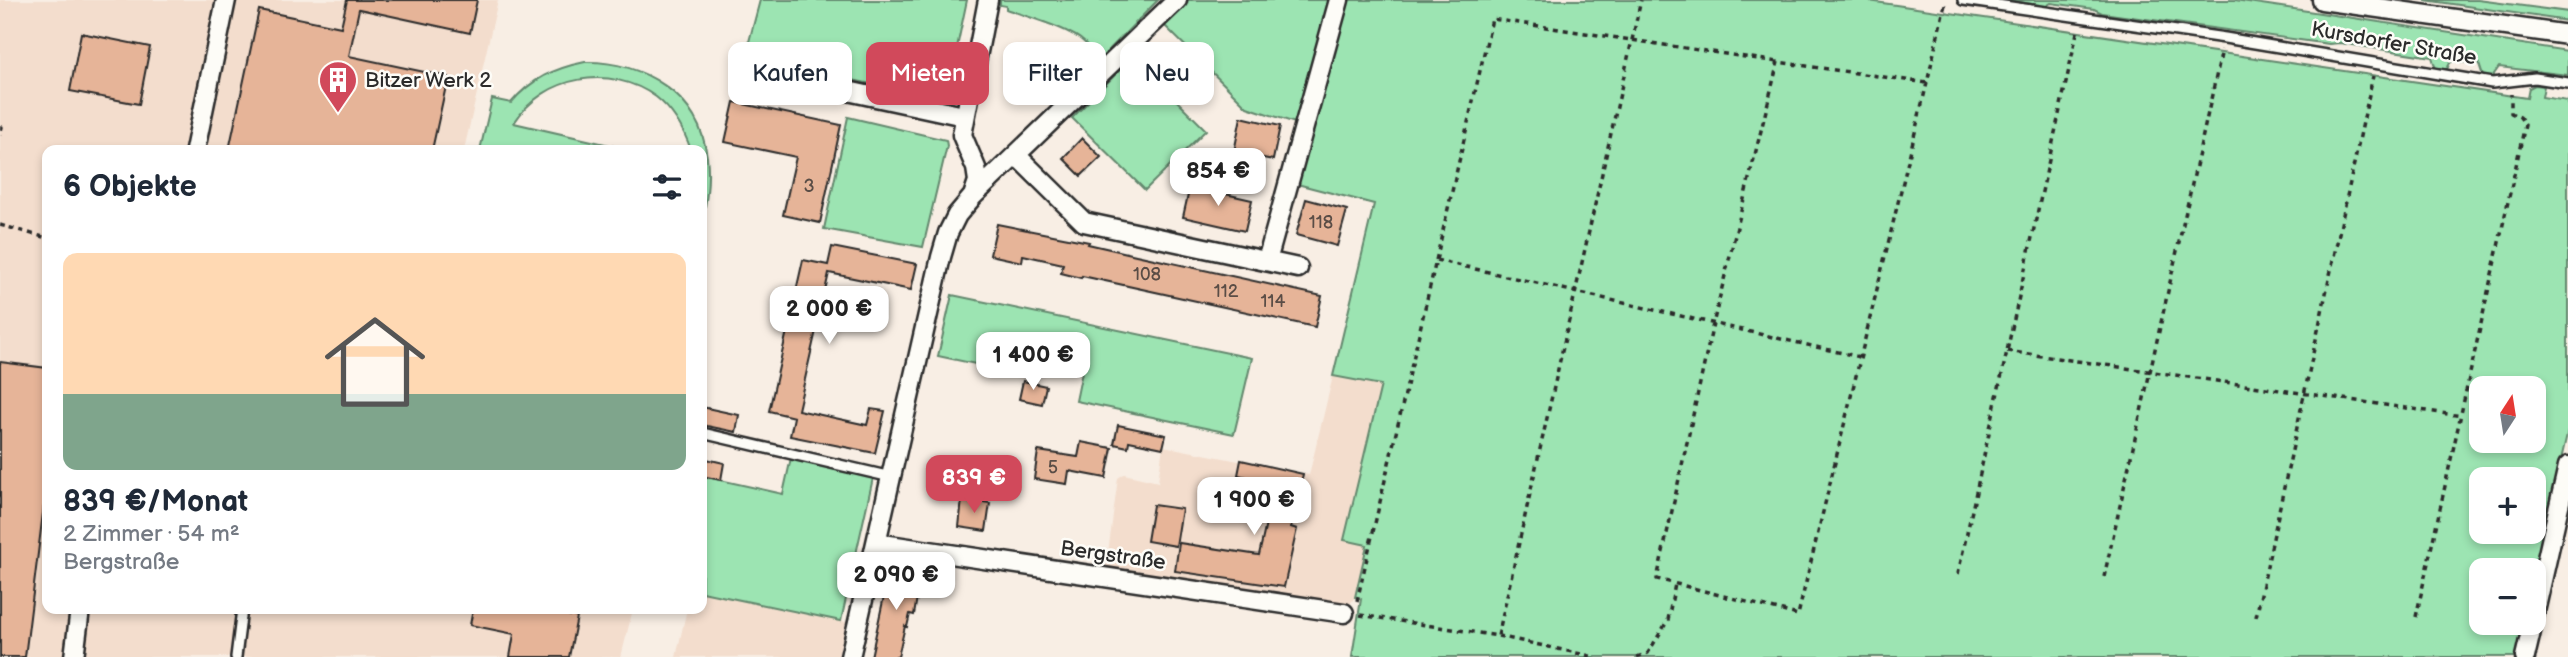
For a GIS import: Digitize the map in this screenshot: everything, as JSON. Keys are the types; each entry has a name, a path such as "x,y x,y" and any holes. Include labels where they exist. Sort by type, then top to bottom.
{"street":[{"path":"196,145 226,0"},
{"path":"973,196 978,181 976,168 962,135 988,0"},
{"path":"850,657 948,233 957,215 973,196 1177,0"},
{"path":"1268,261 1339,0"},
{"path":"2322,0 2568,36"},
{"path":"852,92 964,116"},
{"path":"1017,156 1084,222 1298,268"},
{"path":"2546,563 2568,466"},
{"name":"Bergstraße","path":"876,543 1344,612"},
{"path":"74,657 79,614"},
{"path":"2525,657 2530,635"}],"lane":[{"name":"Kursdorfer Straße","path":"1964,0 2225,38 2492,83 2535,78 2568,83"},
{"path":"707,434 891,477"},
{"path":"236,657 242,614"}],"path":[{"path":"1498,636 1641,0"},
{"path":"1778,62 1713,324 1657,579 1798,615 1946,0"},
{"path":"1958,574 2081,16"},
{"path":"1344,612 1357,601 1492,19 1927,83"},
{"path":"2104,577 2225,38"},
{"path":"2256,617 2376,63"},
{"path":"2416,617 2525,125 2520,117 2511,113 2511,82"},
{"path":"0,127 0,135"},
{"path":"0,225 42,237"},
{"path":"1436,260 1860,357"},
{"path":"2007,351 2462,416"},
{"path":"1637,657 1649,655 1668,620 1675,584"},
{"path":"1344,612 1498,636 1595,657"}],"shaded area":[{"path":"0,0 498,0 465,145 42,145 42,614 632,614 621,657 0,657"},
{"path":"1333,376 1381,385 1344,540 1367,545 1355,597 1350,604 1106,568 1118,478 1124,474 1158,482 1163,446 1309,475"},
{"path":"707,593 846,622 838,657 676,657 686,614 707,614"}],"green space":[{"path":"760,0 967,0 958,42 866,42 866,83 852,80 852,42 749,42"},
{"path":"1000,0 1158,0 1106,53 1106,42 1084,42 1059,28 1000,5"},
{"path":"1184,0 1331,0 1298,124 1247,107 1214,74 1214,42 1181,42 1161,22"},
{"path":"1346,0 1862,0 2527,98 2529,88 2535,85 2544,86 2542,97 2568,101 2568,430 2546,523 2546,467 2469,467 2469,544 2541,544 2538,558 2469,558 2469,635 2520,635 2515,657 1352,657 1361,599 1355,597 1367,545 1344,540 1381,385 1333,376 1374,204 1297,184"},
{"path":"2006,0 2235,0 2568,51 2568,75 2499,67 2492,77 2483,76 2479,64 2453,61 2446,71 2436,67 2432,57 2102,13 2094,9 2051,3 2046,6"},
{"path":"2425,0 2478,0 2568,12 2568,21"},
{"path":"585,62 607,63 647,75 681,99 693,116 704,145 689,145 678,121 656,97 619,80 599,78 560,85 543,94 527,107 514,123 609,145 481,145 492,99 511,103 527,87 564,68"},
{"path":"1120,70 1120,105 1181,105 1206,130 1145,190 1072,118 1085,105 1106,105 1106,84"},
{"path":"848,117 946,140 947,146 923,247 824,229"},
{"path":"707,157 708,165 707,195"},
{"path":"952,295 1252,358 1234,434 1076,401 1083,367 1042,357 1037,377 938,356"},
{"path":"791,458 873,478 841,621 707,593 707,477 783,494"}],"building":[{"name":"Bitzer Werk 2","path":"347,0 477,0 470,33 359,9 349,56 448,77 433,145 230,145 259,10 341,27"},
{"path":"81,33 150,47 139,104 70,91"},
{"path":"733,105 748,105 841,125 820,223 783,215 796,157 725,142"},
{"path":"1241,117 1280,126 1273,160 1234,152"},
{"path":"1082,138 1101,157 1081,176 1063,158"},
{"path":"1190,186 1252,200 1245,231 1183,217"},
{"path":"1306,199 1347,210 1337,246 1296,235"},
{"path":"997,224 1089,242 1088,244 1322,296 1315,327 1082,276 1081,278 1061,273 1063,264 1023,255 1022,262 990,255"},
{"path":"832,247 917,264 911,290 829,273 798,410 867,425 871,409 885,411 875,453 790,436 794,417 769,411 803,260 828,265"},
{"path":"0,362 42,367 42,521 25,657 0,657"},
{"path":"1023,381 1046,386 1042,404 1019,399"},
{"path":"707,408 739,415 736,432 707,426"},
{"path":"1118,425 1166,435 1163,448 1129,441 1128,447 1114,444"},
{"path":"1081,442 1112,448 1106,478 1069,471 1067,484 1034,479 1038,451 1078,457"},
{"path":"707,459 724,463 721,480 707,477"},
{"path":"1241,460 1303,474 1291,527 1297,529 1284,587 1175,571 1179,543 1259,555 1275,483 1238,475"},
{"path":"962,499 990,503 986,531 959,527"},
{"path":"1153,505 1182,509 1176,546 1147,541"},
{"path":"890,568 921,573 914,615 910,614 907,627 905,626 898,657 871,657"},
{"path":"472,614 563,614 577,617 569,657 510,657 514,634 470,625"}],"place":[{"name":"Bitzer Werk 2","path":"338,114"}]}
